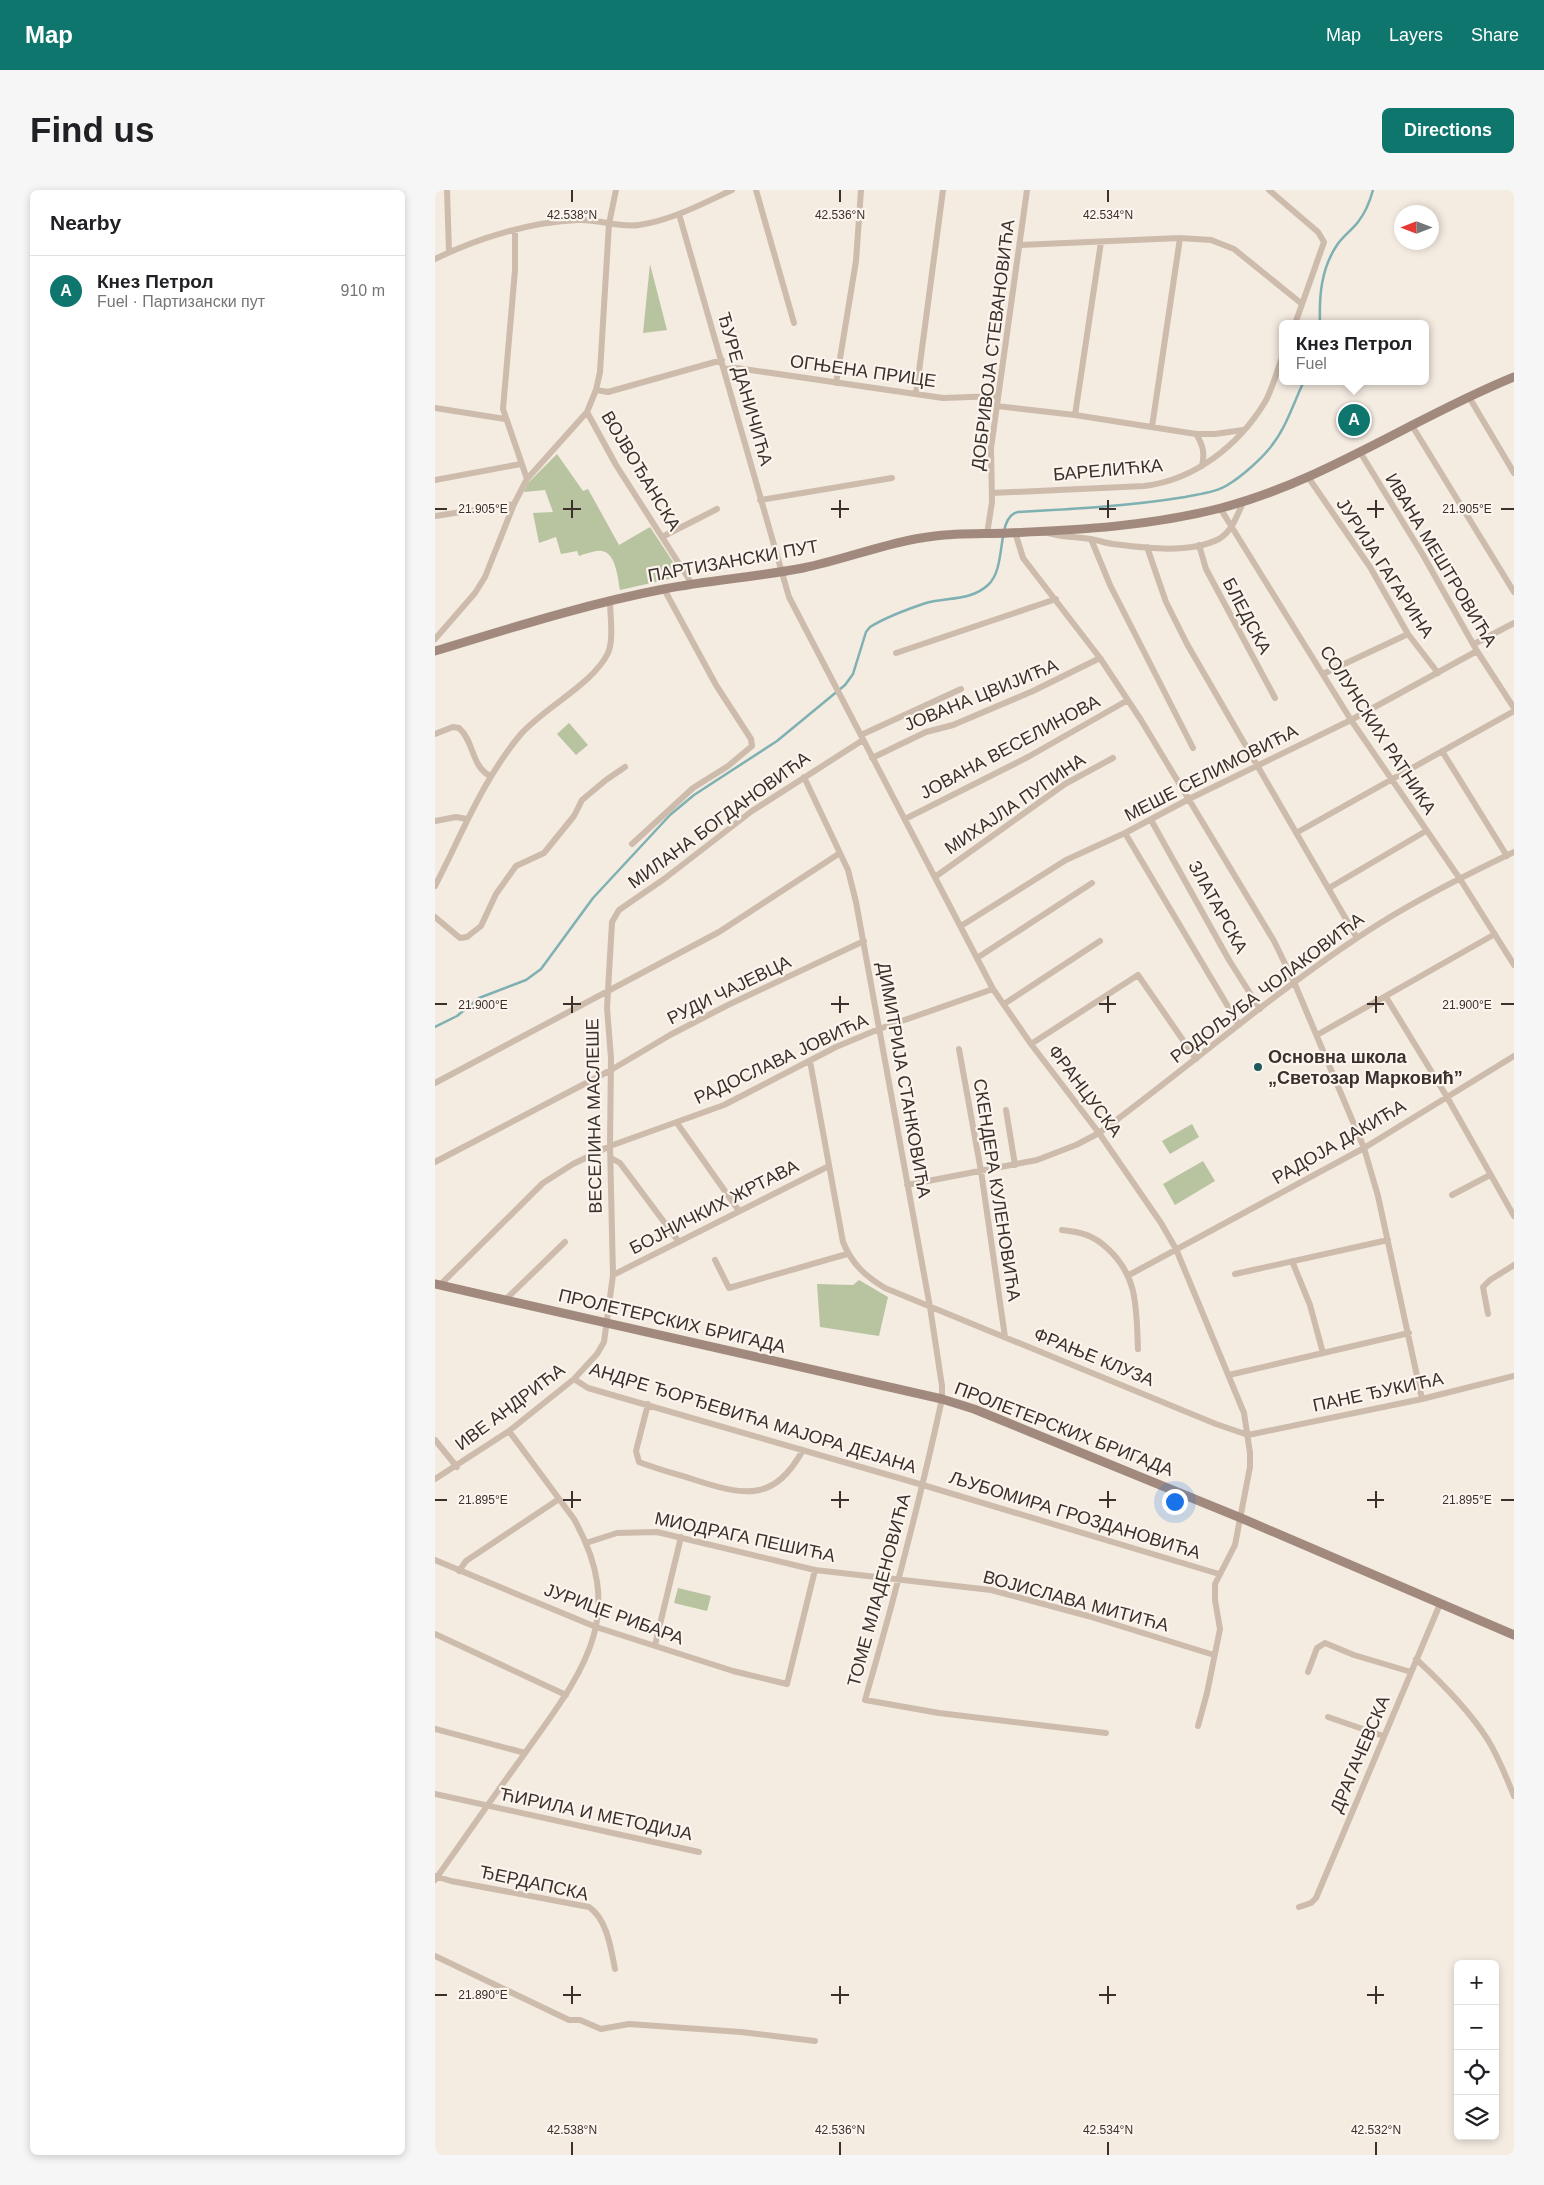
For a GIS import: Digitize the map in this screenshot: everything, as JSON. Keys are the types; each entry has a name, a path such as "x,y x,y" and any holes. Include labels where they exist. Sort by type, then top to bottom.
{"street":[{"path":"447,190 449,252"},
{"name":"ВОЈВОЂАНСКА","path":"616,190 609,224 600,372 596,390 587,412 616,465 693,584"},
{"path":"435,259 449,252 539,225 577,220 596,220 609,224 637,225 679,214 732,190"},
{"path":"756,190 794,323"},
{"path":"835,382 856,261 861,190"},
{"path":"916,394 943,190"},
{"name":"ДОБРИВОЈА СТЕВАНОВИЋА","path":"988,533 992,493 991,448 1027,190"},
{"path":"1269,190 1318,232 1324,245 1296,320"},
{"name":"ЂУРЕ ДАНИЧИЋА","path":"679,214 782,572"},
{"path":"515,231 515,270 503,409 527,479"},
{"path":"1020,245 1180,238 1211,240 1234,248 1302,304"},
{"path":"1152,427 1180,238"},
{"path":"1075,415 1101,242"},
{"path":"596,390 608,392 722,360"},
{"name":"БАРЕЛИЋКА","path":"992,493 1153,485 1177,479 1202,466 1224,450 1243,430 1266,400 1279,366"},
{"name":"ОГЊЕНА ПРИЦЕ","path":"725,369 737,368 953,398 998,396"},
{"name":"ПАРТИЗАНСКИ ПУТ","path":"436,648 610,600 693,584 807,567 917,538 941,535 1010,533 1134,525 1220,508 1307,477 1360,452 1411,424 1514,377"},
{"path":"1469,397 1514,473"},
{"path":"997,406 1075,415 1195,434 1215,434 1243,430"},
{"path":"435,408 505,419"},
{"path":"435,639 475,593 485,577 514,504 527,479 587,412"},
{"path":"1411,424 1514,592"},
{"path":"1195,434 1203,445 1202,466"},
{"name":"ИВАНА МЕШТРОВИЋА","path":"1360,452 1477,651 1514,710"},
{"path":"435,480 521,464"},
{"name":"ЈУРИЈА ГАГАРИНА","path":"1307,477 1370,566 1408,634 1438,673"},
{"path":"760,500 892,478"},
{"path":"1232,527 1244,501"},
{"path":"435,516 514,504"},
{"name":"СОЛУНСКИХ РАТНИКА","path":"1220,508 1351,720 1460,878 1514,965"},
{"path":"662,537 717,509"},
{"name":"ПАРТИЗАНСКИ ПУТ","path":"1041,531 1058,537 1091,539 1111,544 1147,547 1199,545 1220,538 1232,527"},
{"path":"1010,533 1023,558 1100,658 1128,700 1274,941 1294,982 1364,1148 1388,1240 1423,1398"},
{"path":"1091,539 1119,603 1193,748"},
{"name":"БЛЕДСКА","path":"1199,545 1206,569 1275,698"},
{"path":"1147,547 1166,602 1257,766 1357,938"},
{"name":"ФРАНЦУСКА","path":"782,572 792,605 993,988 1031,1044 1099,1133 1147,1202 1176,1249 1229,1375 1243,1413 1248,1434 1250,1467 1241,1518 1231,1555 1219,1574"},
{"path":"632,844 687,792 728,766 752,746 751,739 716,685 664,589"},
{"path":"896,654 1056,599"},
{"path":"435,886 490,776 523,732 589,677 608,652 610,643 610,600"},
{"path":"1474,644 1514,623"},
{"path":"1323,674 1408,634"},
{"name":"МЕШЕ СЕЛИМОВИЋА","path":"961,926 1046,870 1125,833 1189,799 1351,720 1477,651"},
{"name":"ЈОВАНА ЦВИЈИЋА","path":"872,758 927,732 953,725 1033,691 1100,658"},
{"name":"ЈОВАНА ЦВИЈИЋА","path":"861,738 961,689"},
{"name":"ЈОВАНА ВЕСЕЛИНОВА","path":"905,819 1028,756 1128,700"},
{"path":"1296,833 1514,710"},
{"path":"435,734 453,727 459,728 465,734 478,765 490,776"},
{"name":"МИЛАНА БОГДАНОВИЋА","path":"619,910 664,880 751,811 861,738"},
{"path":"1442,752 1507,856"},
{"name":"МИХАЈЛА ПУПИНА","path":"935,877 1058,789 1113,758"},
{"path":"435,917 459,938 472,934 481,926 496,894 516,866 544,853 574,816 582,800 625,767"},
{"name":"ДИМИТРИЈА СТАНКОВИЋА","path":"804,776 848,870 864,942 930,1307 942,1399"},
{"path":"435,821 456,817 467,819"},
{"name":"ЗЛАТАРСКА","path":"1151,820 1229,960 1260,1009"},
{"path":"1329,888 1426,831"},
{"path":"1125,833 1239,1025"},
{"name":"РОДОЉУБА ЧОЛАКОВИЋА","path":"907,1185 1015,1165 1055,1154 1099,1133 1294,982 1357,938 1391,916 1460,878 1514,852"},
{"path":"435,1083 719,932 840,853"},
{"path":"977,958 1092,883"},
{"name":"ВЕСЕЛИНА МАСЛЕШЕ","path":"608,1324 613,1275 610,1146 611,1043 607,1008 613,922 619,910"},
{"path":"1317,1035 1495,934"},
{"path":"1004,1004 1100,941"},
{"name":"РУДИ ЧАЈЕВЦА","path":"435,1162 611,1070 670,1035 728,1005 864,942"},
{"path":"1031,1044 1138,975 1196,1059"},
{"name":"РАДОСЛАВА ЈОВИЋА","path":"438,1284 543,1183 566,1168 610,1146 724,1105 810,1061 879,1029 993,988"},
{"path":"1386,997 1447,1097 1514,1216"},
{"name":"СКЕНДЕРА КУЛЕНОВИЋА","path":"959,1049 981,1171 1005,1337"},
{"name":"РАДОЈА ДАКИЋА","path":"1129,1275 1364,1148 1514,1056"},
{"path":"715,1260 729,1288 847,1254 843,1242 810,1061"},
{"path":"1006,1110 1015,1165"},
{"path":"677,1123 739,1211"},
{"path":"611,1158 620,1163 679,1242"},
{"name":"БОЈНИЧКИХ ЖРТАВА","path":"613,1275 829,1166"},
{"path":"1452,1196 1490,1175"},
{"path":"1062,1230 1078,1231 1096,1238 1116,1257 1129,1275 1135,1305 1138,1348"},
{"path":"1235,1274 1388,1240"},
{"path":"505,1300 565,1242"},
{"name":"ФРАЊЕ КЛУЗА","path":"847,1254 871,1280 930,1307 1217,1424 1248,1434"},
{"path":"1292,1261 1310,1305 1323,1353"},
{"path":"1488,1314 1483,1287 1490,1280 1514,1265"},
{"name":"ПРОЛЕТЕРСКИХ БРИГАДА","path":"438,1284 942,1399 974,1408 1241,1518 1514,1635"},
{"name":"ИВЕ АНДРИЋА","path":"435,1479 457,1467 509,1431 574,1378 601,1348 608,1324"},
{"path":"1229,1375 1409,1334"},
{"name":"ПАНЕ ЂУКИЋА","path":"1248,1434 1423,1398 1514,1376"},
{"name":"АНДРЕ ЂОРЂЕВИЋА МАЈОРА ДЕЈАНА","path":"574,1378 589,1388 923,1485"},
{"name":"ТОМЕ МЛАДЕНОВИЋА","path":"942,1399 899,1580 865,1700 939,1713 1106,1733"},
{"path":"648,1404 636,1450 639,1462 724,1490 750,1492 771,1486 792,1467 803,1450"},
{"path":"436,1877 566,1695 589,1655 596,1627 599,1607 596,1576 586,1543 574,1519 509,1431"},
{"path":"435,1440 457,1467"},
{"name":"ЉУБОМИРА ГРОЗДАНОВИЋА","path":"923,1485 1219,1574"},
{"path":"459,1570 466,1561 559,1499"},
{"name":"МИОДРАГА ПЕШИЋА","path":"586,1543 617,1533 630,1531 657,1532 815,1570 899,1580"},
{"path":"655,1645 681,1537"},
{"name":"ЈУРИЦЕ РИБАРА","path":"435,1560 596,1627 733,1671 787,1684 815,1570"},
{"path":"1198,1726 1220,1629 1215,1600 1215,1584 1219,1574"},
{"name":"ВОЈИСЛАВА МИТИЋА","path":"899,1580 991,1590 1088,1616 1214,1655"},
{"name":"ДРАГАЧЕВСКА","path":"1299,1906 1311,1903 1316,1898 1440,1604"},
{"path":"435,1634 566,1695"},
{"path":"1308,1672 1317,1648 1325,1643 1354,1655 1411,1672"},
{"path":"1416,1659 1451,1694 1481,1731 1493,1750 1514,1796"},
{"path":"1328,1717 1383,1736"},
{"path":"435,1729 525,1753"},
{"name":"ЋИРИЛА И МЕТОДИЈА","path":"435,1794 699,1852"},
{"name":"ЂЕРДАПСКА","path":"436,1877 589,1907 603,1925 609,1940 615,1969"},
{"path":"435,1956 569,2020 581,2020 601,2029 634,2025 741,2032 815,2041"}],"green space":[{"path":"650,264 667,330 643,333"},
{"path":"557,454 583,491 588,489 619,545 650,527 679,571 678,577 620,590 613,561 607,553 597,551 579,556 577,551 561,554 556,537 539,543 533,513 553,512 545,490 524,492 528,483"},
{"path":"569,723 588,745 576,755 557,734"},
{"path":"1192,1124 1199,1137 1170,1154 1162,1141"},
{"path":"1203,1161 1215,1181 1175,1205 1163,1184"},
{"path":"859,1280 888,1297 879,1336 820,1327 817,1284 853,1285"},
{"path":"678,1588 711,1596 707,1611 674,1603"}],"waterway":[{"path":"1320,320 1322,283 1327,264 1337,245 1356,225 1363,214 1373,190"},
{"path":"435,1027 457,1016 479,998 526,980 541,969 593,898 670,815 694,795 777,741 845,685 853,674 866,632 870,627 926,603 974,594 988,585 998,567 1006,523 1011,516 1018,512 1144,503 1185,497 1225,487 1250,468 1275,441 1285,425 1302,385"}],"place":[{"name":"Кнез Петрол","path":"1354,420"},
{"name":"Основна школа „Светозар Марковић”","path":"1258,1067"}]}
